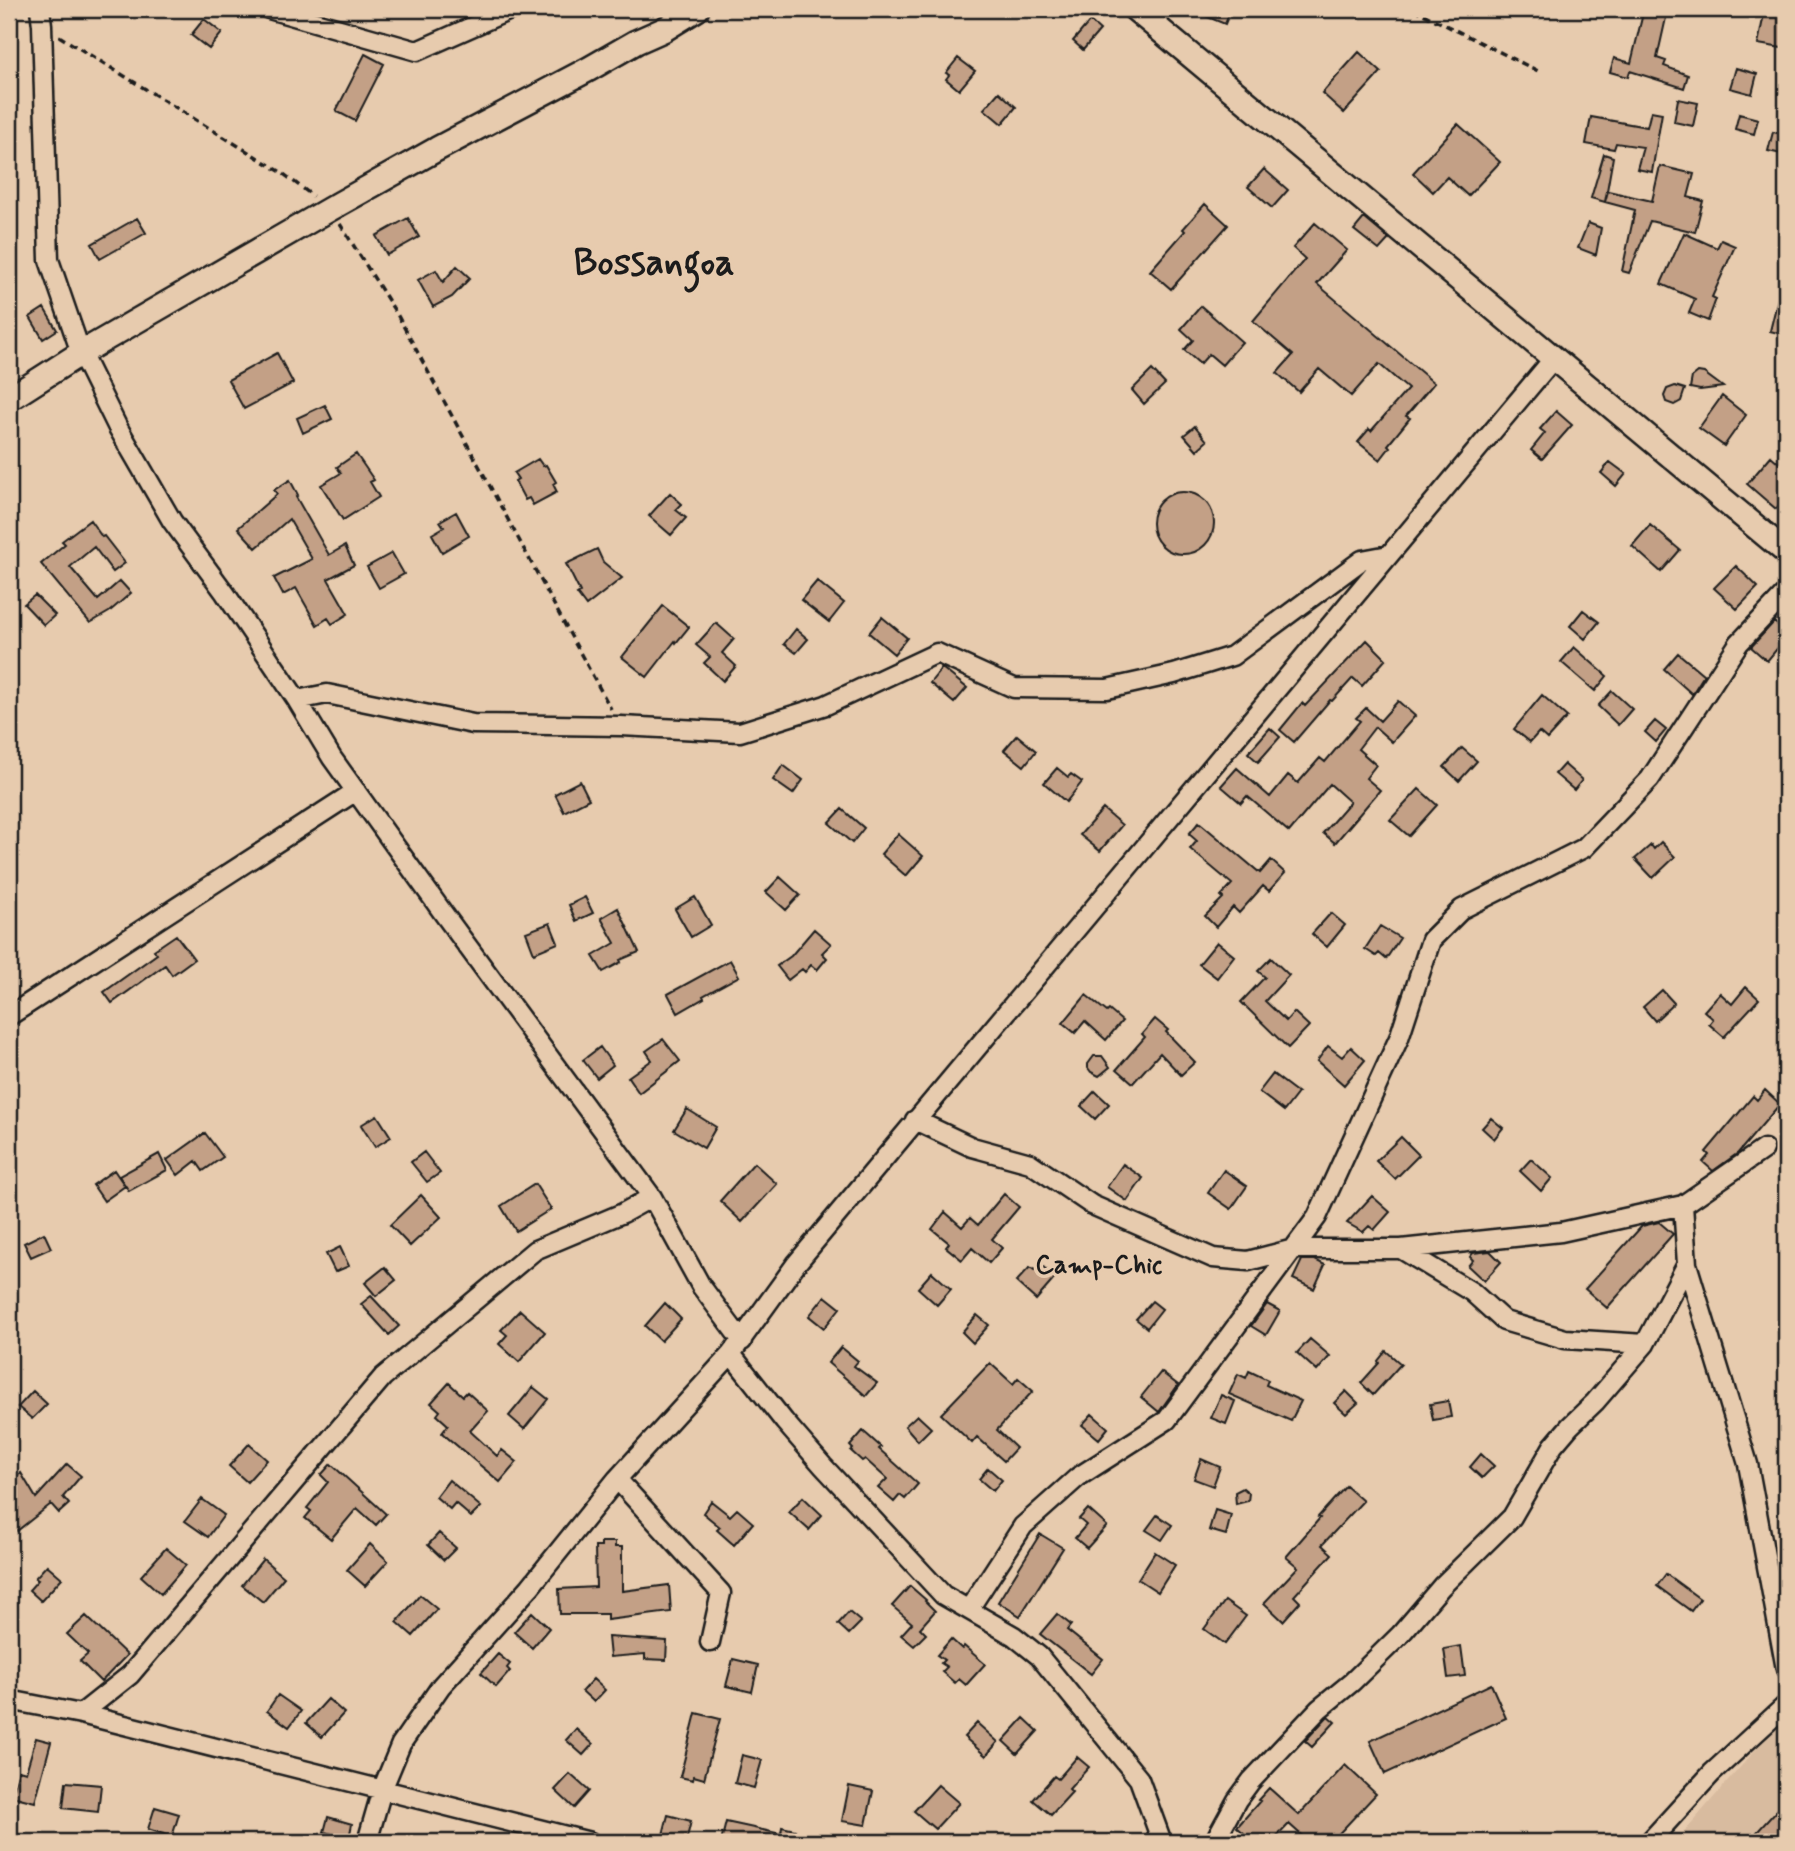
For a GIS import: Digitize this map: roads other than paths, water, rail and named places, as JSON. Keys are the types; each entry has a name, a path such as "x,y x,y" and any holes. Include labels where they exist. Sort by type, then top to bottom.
{"main road":[{"path":"9,400 81,353 330,209 636,42 663,30 697,9"},
{"path":"1135,9 1786,552"}],"street":[{"path":"269,9 417,51 512,9"},
{"path":"41,17 49,260 81,353 117,426 173,521 297,700 332,758 652,1197 736,1348 784,1421 943,1595 1014,1636 1039,1656 1139,1779 1162,1842"},
{"path":"367,1842 382,1790 401,1744 441,1686 530,1587 617,1479 736,1348 796,1264 1554,358"},
{"path":"297,700 327,694 473,724 621,726 740,732 826,705 937,653 1014,688 1107,689 1174,674 1232,656 1362,560 1389,555"},
{"path":"969,1609 1023,1527 1078,1477 1167,1420 1317,1217 1399,1038 1431,940 1462,909 1584,848 1650,779 1740,643 1786,593"},
{"path":"9,1016 356,791"},
{"path":"915,1120 972,1147 1030,1163 1092,1205 1213,1258 1248,1261 1294,1249 1401,1249 1561,1232 1683,1205 1764,1149"},
{"path":"81,1714 130,1675 383,1377 535,1250 623,1213 652,1197"},
{"path":"1683,1205 1687,1264 1748,1464 1786,1669"},
{"path":"1401,1249 1472,1292 1504,1321 1565,1339 1645,1344"},
{"path":"1214,1842 1251,1780 1320,1709 1400,1635 1442,1586 1511,1517 1553,1447 1645,1344 1687,1264"},
{"path":"617,1479 721,1593 710,1642"},
{"path":"9,1700 81,1714 590,1842"},
{"path":"1649,1842 1712,1773 1786,1705"}],"district":[{"name":"Bossangoa","path":"654,263"},
{"name":"Camp-Chic","path":"1099,1266"}]}
